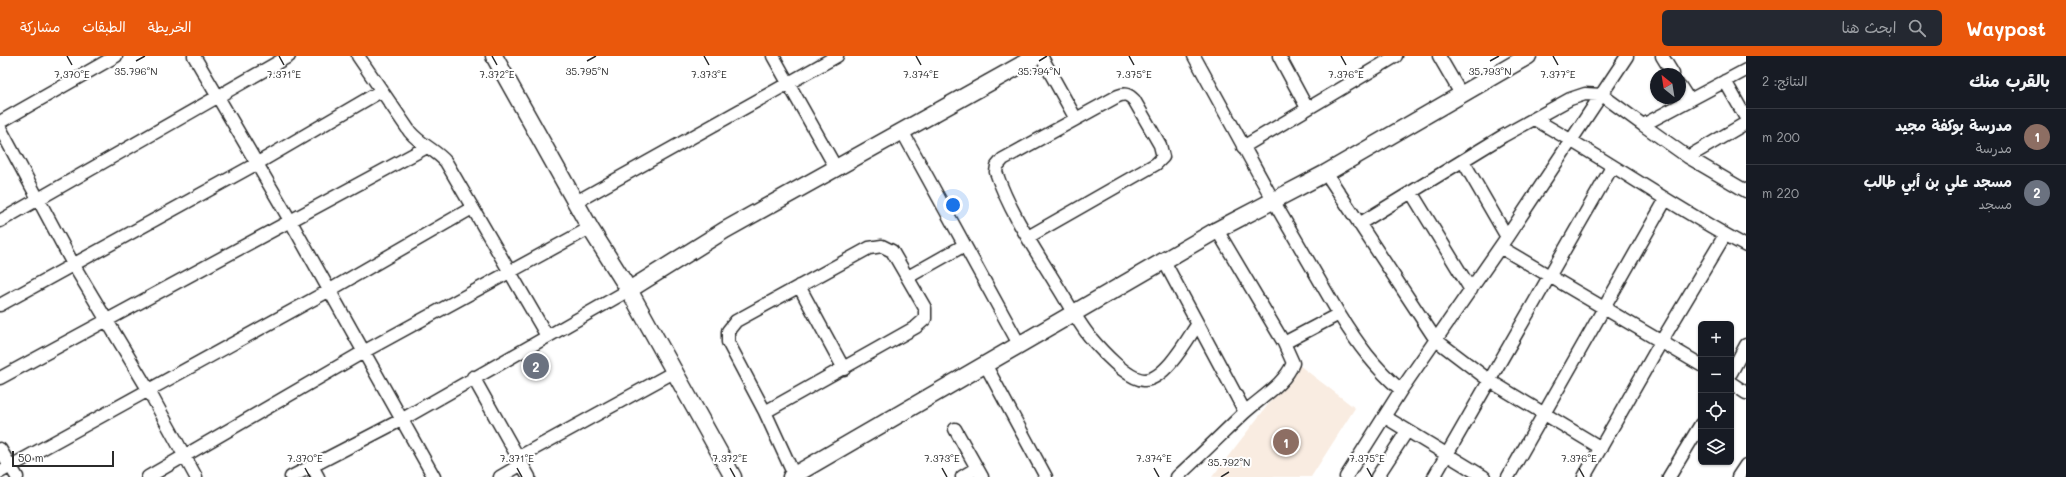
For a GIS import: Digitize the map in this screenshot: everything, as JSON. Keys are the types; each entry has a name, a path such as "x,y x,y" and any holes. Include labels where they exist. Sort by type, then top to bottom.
{"main road":[{"path":"494,56 590,228 629,290 733,477"},
{"path":"629,290 725,230 1037,56"},
{"path":"792,476 1217,230 1274,202 1326,173 1528,56"}],"street":[{"path":"0,122 116,56"},
{"path":"194,56 365,351 401,420 434,477"},
{"path":"0,221 289,56"},
{"path":"358,56 418,142 439,153 446,162 547,336"},
{"path":"773,56 836,168"},
{"path":"576,202 787,82 836,56"},
{"path":"1041,56 1076,119"},
{"path":"1194,56 1243,147 1339,314 1360,347 1387,378 1401,390"},
{"path":"1280,56 1307,108"},
{"path":"1243,147 1396,56"},
{"path":"1439,56 1461,94"},
{"path":"1346,477 1401,390 1504,242 1627,56"},
{"path":"1662,56 1669,68"},
{"path":"1643,125 1746,70"},
{"path":"1725,81 1746,118"},
{"path":"0,305 256,164 381,91"},
{"path":"1028,237 1156,164 1163,157 1160,145 1134,100 1129,95 1124,93 1118,96 1002,160 997,166 996,172 999,181 1028,237 1074,313 1089,336 1103,352 1120,367 1135,377 1143,380 1157,375 1167,368 1197,325"},
{"path":"1359,224 1534,119 1570,99 1585,94 1602,95 1688,157 1746,191"},
{"path":"1686,95 1689,100"},
{"path":"1534,119 1571,140 1612,167 1725,235 1746,246"},
{"path":"1688,157 1746,123"},
{"path":"0,128 73,264 108,321 196,477"},
{"path":"902,131 963,246 1019,344"},
{"path":"0,378 291,222 427,147"},
{"path":"1462,161 1504,242 1549,276 1605,307 1698,363"},
{"path":"1434,477 1612,167"},
{"path":"1326,173 1436,340 1490,381 1601,448"},
{"path":"1411,192 1471,290"},
{"path":"1508,477 1666,199"},
{"path":"0,472 14,472 148,392 472,208"},
{"path":"148,477 365,351 590,228"},
{"path":"1177,477 1290,371 1293,363 1284,343 1217,230"},
{"path":"1584,477 1661,342 1725,235"},
{"path":"765,412 844,369 916,327 925,319 925,308 892,252 887,248 876,246 869,248 736,321 728,331 728,342 765,412 792,476"},
{"path":"908,278 963,246"},
{"path":"1164,261 1245,412"},
{"path":"799,286 844,369"},
{"path":"291,477 401,420 473,377 629,290"},
{"path":"1284,343 1339,314"},
{"path":"1734,367 1746,345"},
{"path":"985,364 1046,477"},
{"path":"500,477 521,461 674,372"},
{"path":"473,377 529,477"},
{"path":"1734,385 1746,393"},
{"path":"1385,417 1484,477"},
{"path":"955,429 980,473 962,477"},
{"path":"1670,477 1698,429"},
{"path":"1377,477 1407,431"},
{"path":"0,449 14,472"},
{"path":"1738,477 1746,464"},
{"path":"312,466 318,477"}],"shaded area":[{"path":"1299,365 1355,408 1311,477 1212,477"}],"place":[{"name":"مسجد علي بن أبي طالب","path":"536,366"},
{"name":"مدرسة بوكفة مجيد","path":"1286,442"}]}
